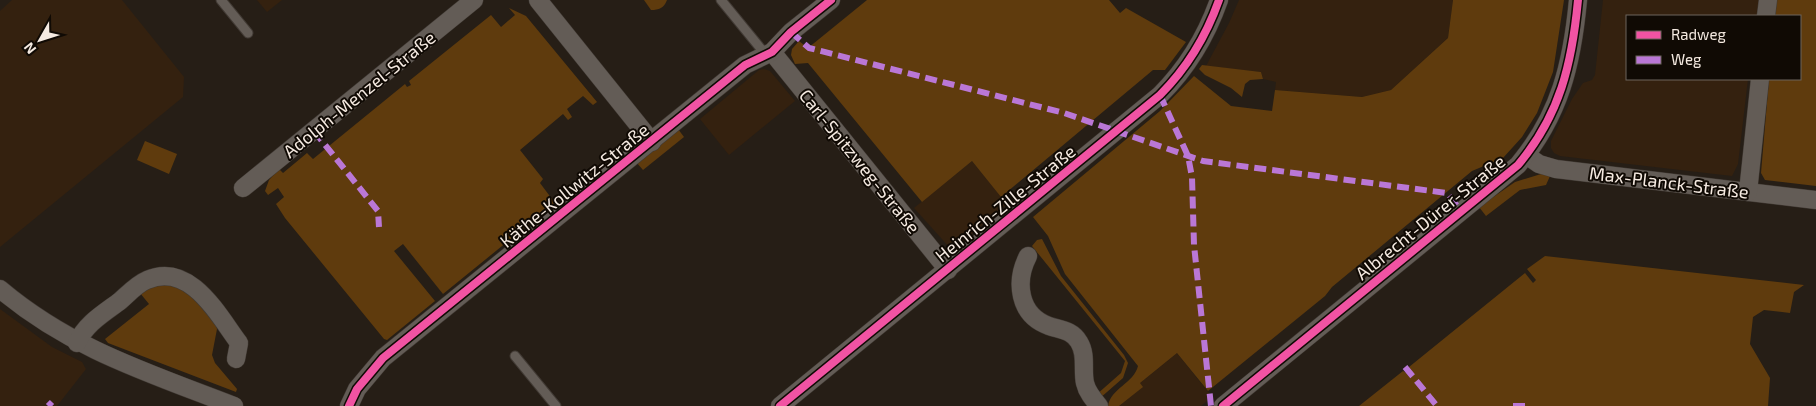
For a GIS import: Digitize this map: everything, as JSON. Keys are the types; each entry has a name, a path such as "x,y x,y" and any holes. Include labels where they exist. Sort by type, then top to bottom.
{"street":[{"name":"Adolph-Menzel-Straße","path":"243,188 474,0"},
{"path":"538,0 652,142"},
{"name":"Käthe-Kollwitz-Straße","path":"349,406 357,389 383,358 745,65 769,53 791,32 831,0"},
{"name":"Heinrich-Zille-Straße","path":"780,406 1168,88 1187,65 1207,32 1219,0"},
{"name":"Albrecht-Dürer-Straße","path":"1223,406 1506,175 1526,155 1552,114 1565,81 1572,52 1578,0"},
{"path":"1766,15 1768,0"},
{"name":"Carl-Spitzweg-Straße","path":"769,53 948,270"},
{"path":"1748,192 1760,80"},
{"name":"Max-Planck-Straße","path":"1526,155 1539,164 1556,169 1816,200"},
{"path":"1028,256 1019,278 1019,289 1024,304 1039,320 1067,330 1076,337 1083,352 1086,386 1099,406"},
{"path":"77,343 89,325 144,281 162,275 174,276 195,287 207,300 239,343 236,359"},
{"path":"0,290 34,317 77,343 234,406"}],"lane":[{"path":"221,0 248,33"},
{"path":"721,0 769,53"},
{"path":"515,356 556,406"}],"shaded area":[{"path":"12,0 122,0 184,77 183,97 0,247 0,11"},
{"path":"257,0 282,0 267,12"},
{"path":"644,0 667,0 661,8 651,10"},
{"path":"867,0 1109,0 1120,13 1126,8 1186,42 1165,70 1153,70 1001,197 972,161 922,202 808,63 795,64 791,55 792,49 799,41 808,48"},
{"path":"1239,0 1453,0 1448,38 1391,90 1362,97 1275,90 1276,82 1263,79 1261,72 1206,66"},
{"path":"1453,0 1564,0 1553,72 1537,113 1522,137 1503,158 1472,171 1332,287 1325,296 1208,391 1177,353 1140,383 1143,387 1119,406 1108,406 1113,395 1132,377 1138,366 1065,274 1048,236 1033,217 1160,111 1194,76 1231,106 1272,111 1275,90 1362,97 1391,90 1448,38"},
{"path":"1603,0 1763,0 1761,15 1626,15 1626,80 1748,80 1738,164 1732,176 1560,156 1554,153 1551,148 1551,141 1572,99 1583,83 1592,80 1595,75"},
{"path":"1777,0 1816,0 1816,186 1765,180 1761,173 1769,80 1801,80 1801,15 1775,15"},
{"path":"509,8 526,16 597,102 593,105 583,96 567,109 572,117 568,120 563,114 520,150 543,179 540,183 555,203 443,294 403,244 394,251 435,301 387,340 384,339 285,218 276,204 284,197 278,188 268,195 265,191 269,180 279,169 283,173 307,153 313,159 405,84 407,87 411,85 409,81 491,15 501,27 515,15"},
{"path":"1202,65 1261,72 1263,79 1250,80 1245,84 1242,97 1231,88 1205,75 1199,69"},
{"path":"759,70 770,71 795,101 729,155 700,119"},
{"path":"678,129 684,137 643,170 637,163"},
{"path":"145,141 177,154 169,174 137,160"},
{"path":"972,161 1007,204 956,247 950,248 914,208"},
{"path":"1541,174 1550,176 1546,185 1520,190 1486,216 1479,207 1515,182"},
{"path":"1042,239 1061,276 1124,355 1128,363 1123,378 1099,399 1096,395 1121,373 1125,361 1032,246 1037,240"},
{"path":"1545,256 1804,285 1794,292 1790,313 1764,310 1753,317 1750,344 1770,378 1768,406 1359,406 1403,371 1410,375 1412,374 1409,367 1525,273 1533,283 1536,280 1527,269"},
{"path":"163,282 185,286 215,321 217,329 212,355 215,363 237,389 236,392 108,343 105,339 149,304 140,293"},
{"path":"0,309 52,347 82,362 86,369 57,406 0,406"},
{"path":"1177,353 1212,397 1201,406 1119,406 1142,387 1140,383"}],"marked path":[{"path":"791,32 809,48 1064,113 1203,161 1447,193 1461,211"},
{"path":"1160,95 1188,156 1192,177 1194,245 1211,406"},
{"path":"314,131 378,211 379,227"},
{"path":"1405,367 1437,406"},
{"path":"48,406 52,402"},
{"path":"1513,406 1527,406"}],"cycle path":[{"path":"349,406 357,389 383,358 745,65 772,52 791,32 831,0"},
{"path":"780,406 1160,95 1179,74 1195,51 1208,27 1219,0"},
{"path":"1223,406 1518,165 1532,146 1554,108 1572,46 1578,0"}]}
